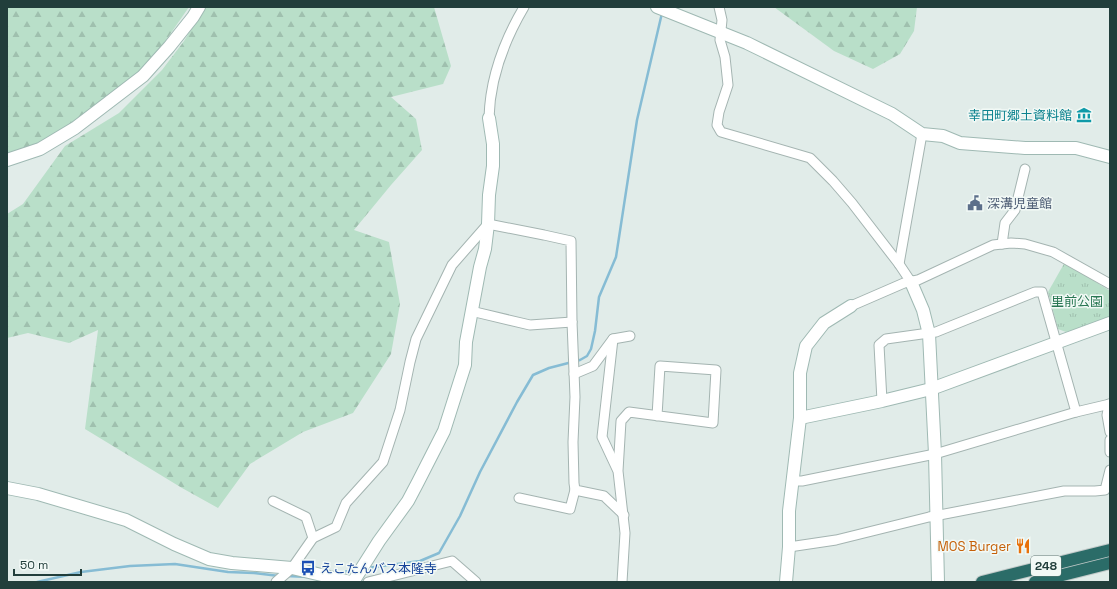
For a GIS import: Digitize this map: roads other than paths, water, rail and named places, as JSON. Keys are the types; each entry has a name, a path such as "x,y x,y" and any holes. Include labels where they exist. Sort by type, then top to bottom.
{"highway":[{"name":"248","path":"982,582 1110,550"},
{"name":"248","path":"1035,582 1110,563"}],"street":[{"path":"7,160 40,149 75,128 143,76 193,17 199,7"},
{"path":"719,7 722,20 720,40 725,58 728,85 719,112 717,125 721,132 810,158 852,203 899,264 910,282 923,310 929,334 935,454 938,582"},
{"path":"7,488 38,494 126,520 174,544 210,559 232,563 292,568 333,577 354,579 408,501 444,431 465,365 466,342 471,311 485,249 488,224 493,166 493,144 489,118 491,88 501,52 522,8"},
{"path":"660,8 721,31 747,43 892,114 922,134 943,136 960,143 1025,148 1076,148 1110,157"},
{"path":"899,264 922,134"},
{"path":"1002,244 1005,223 1015,210 1026,169"},
{"path":"488,224 571,242 575,397 573,442 575,490 570,508 519,498"},
{"path":"278,580 292,568 313,538 336,527 346,504 383,462 400,410 416,339 452,265 488,224"},
{"path":"786,582 790,511 800,418 800,373 806,346 824,323 851,306 904,283 910,282 993,245 1025,244 1053,252 1110,284"},
{"path":"882,401 879,345 886,339 929,334 1035,292 1042,292 1076,412"},
{"path":"471,311 530,325 572,322"},
{"path":"800,418 931,389 1110,323"},
{"path":"574,374 593,366 613,338 630,336"},
{"path":"613,338 602,437 618,471"},
{"path":"622,582 625,533 618,471 621,421 629,412 657,416 713,423 716,370 660,366 657,416"},
{"path":"793,481 802,481 935,454 1076,412 1110,404 1107,415 1110,432"},
{"path":"1110,440 1110,452"},
{"path":"789,548 836,540 936,516 944,516 1064,490 1105,490 1110,470"},
{"path":"575,490 604,496 624,515"},
{"path":"273,501 306,517 313,538"},
{"path":"368,582 452,561 476,582"}],"waterway":[{"path":"367,568 420,561 439,553 460,516 480,472 533,375 549,368 580,360 587,356 591,349 595,331 599,297 616,257 637,120 662,13"},
{"path":"37,582 81,572 130,566 175,564 228,572 279,576"},
{"path":"336,573 356,570"},
{"path":"286,576 309,577"}],"place":[{"name":"幸田町郷土資料館","path":"1084,115"},
{"name":"深溝児童館","path":"975,203"},
{"name":"MOS Burger","path":"1023,546"},
{"name":"えこたんバス本隆寺","path":"308,568"}],"park label":[{"name":"里前公園","path":"1077,301"}]}
